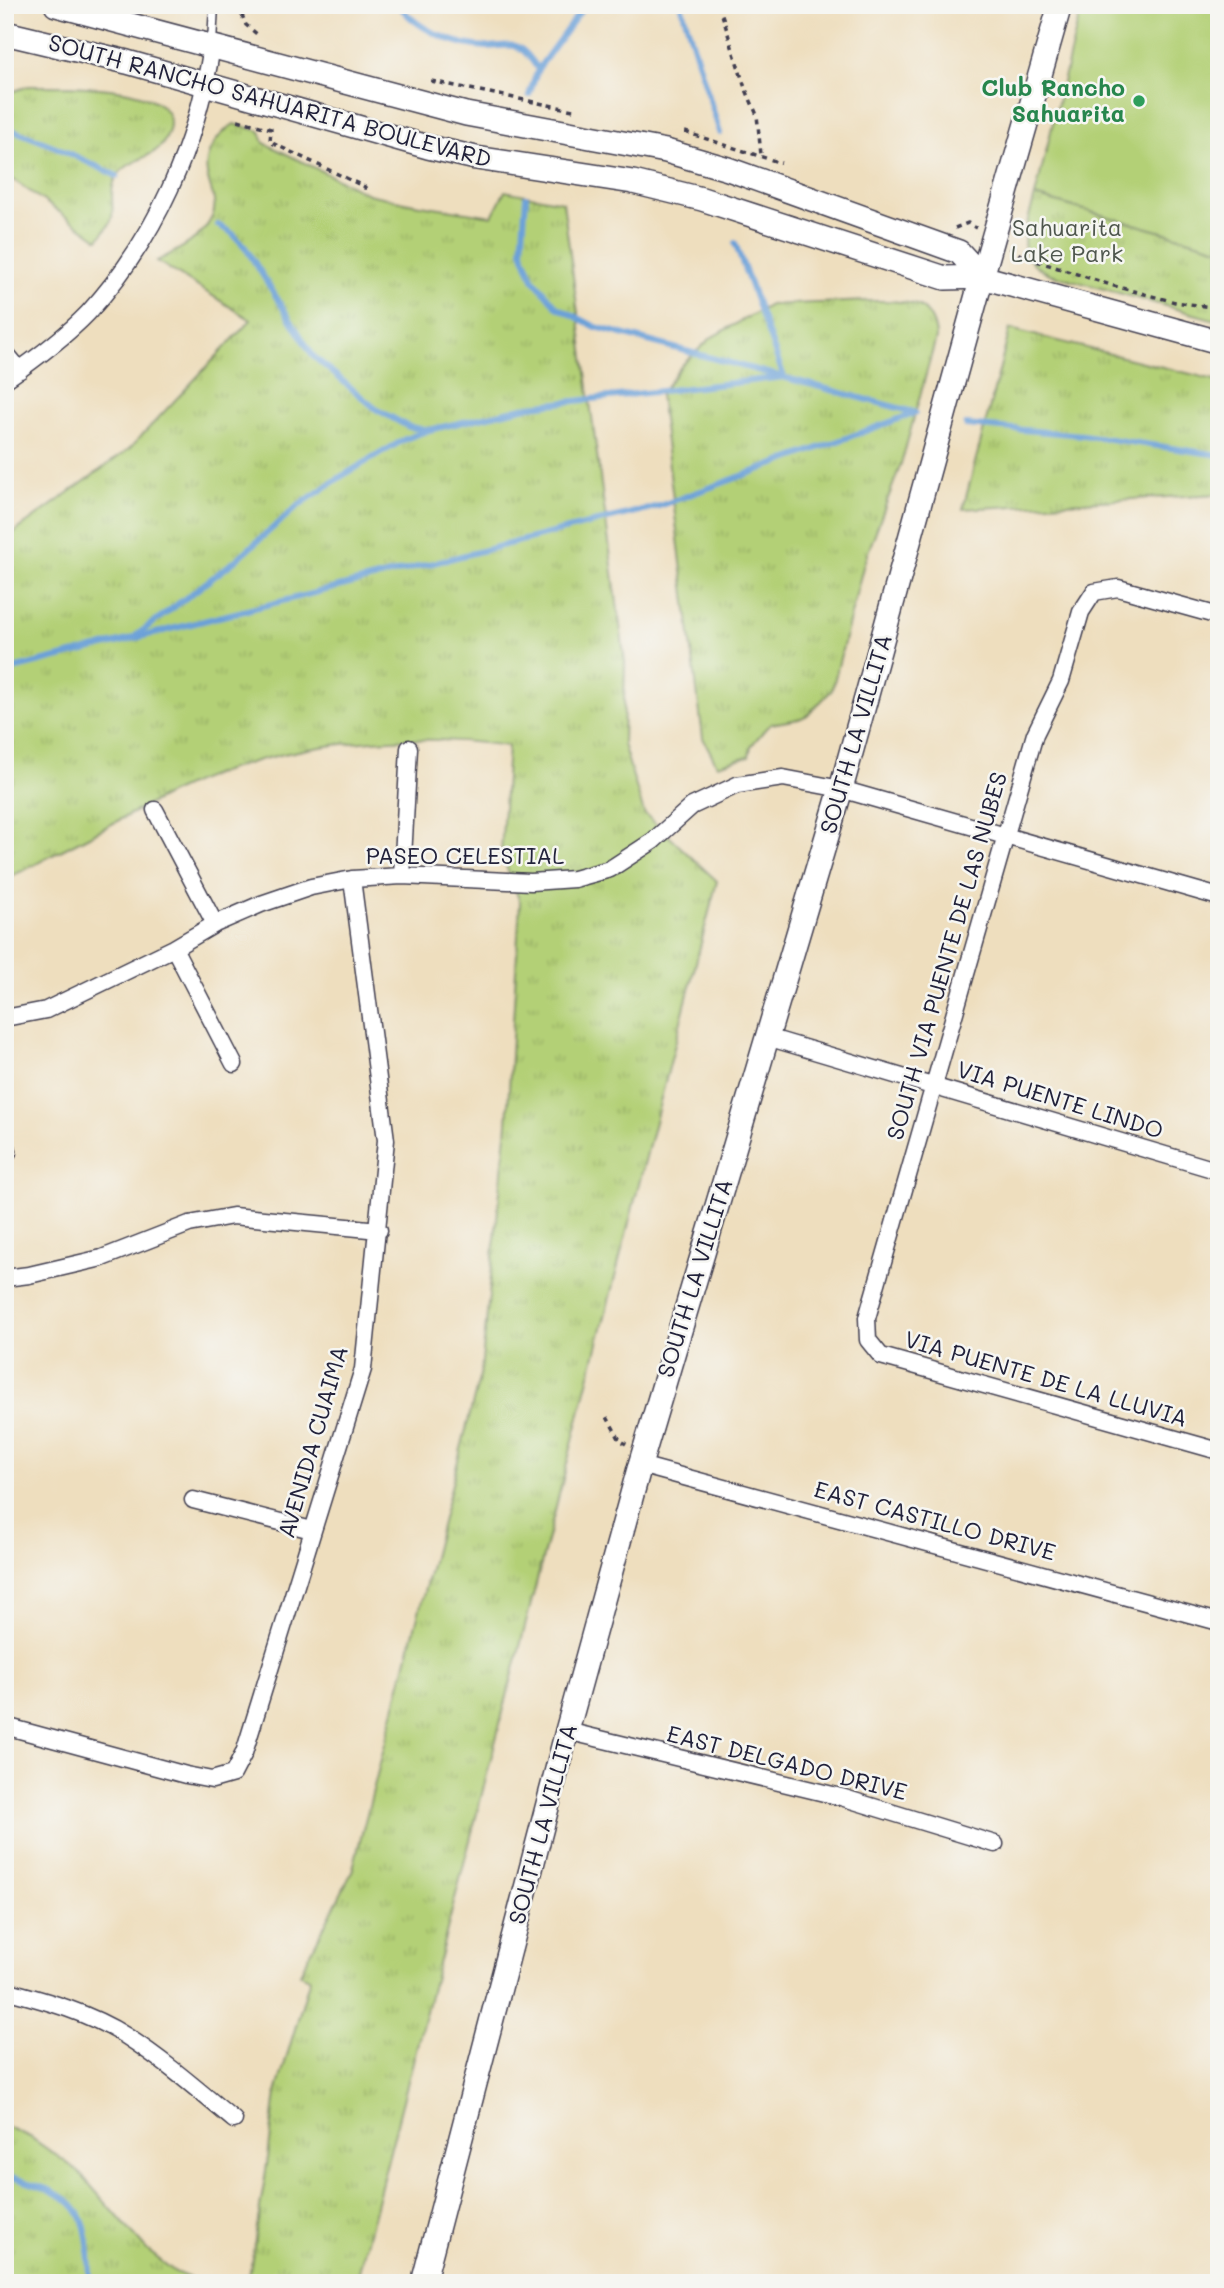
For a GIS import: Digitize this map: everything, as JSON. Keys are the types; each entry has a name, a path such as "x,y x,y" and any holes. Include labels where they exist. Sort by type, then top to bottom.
{"street":[{"name":"SOUTH RANCHO SAHUARITA BOULEVARD","path":"56,5 467,114 666,151 728,170 959,252 982,277"},
{"name":"SOUTH LA VILLITA","path":"423,2283 567,1731 642,1456 841,789 1060,5"},
{"name":"SOUTH RANCHO SAHUARITA BOULEVARD","path":"5,33 59,44 464,155 601,176 702,199 946,278 982,277 1219,342"},
{"path":"5,380 86,314 117,279 163,205 190,141 206,84 212,46"},
{"path":"5,352 20,370"},
{"name":"SOUTH VIA PUENTE DE LAS NUBES","path":"868,1340 867,1318 1005,836 1035,734 1061,681 1081,612 1094,592 1118,588 1219,617"},
{"path":"402,876 409,748"},
{"name":"PASEO CELESTIAL","path":"5,1018 46,1010 174,948 215,924 261,904 312,887 352,879 402,876 531,882 574,879 610,869 653,841 692,806 737,785 783,778 841,789 1219,897"},
{"path":"155,810 215,924"},
{"name":"AVENIDA CUAIMA","path":"5,1726 212,1780 233,1774 244,1753 363,1369 386,1140 352,879"},
{"path":"174,948 234,1064"},
{"name":"VIA PUENTE LINDO","path":"767,1037 1219,1171"},
{"path":"5,1278 102,1258 189,1224 233,1216 379,1230"},
{"name":"VIA PUENTE DE LA LLUVIA","path":"868,1340 881,1356 1219,1451"},
{"name":"EAST CASTILLO DRIVE","path":"642,1456 1219,1622"},
{"path":"193,1500 312,1530"},
{"name":"EAST DELGADO DRIVE","path":"567,1731 841,1797 995,1844"},
{"path":"5,1990 63,2006 125,2035 178,2073 234,2120"}],"lane":[{"path":"212,46 214,5"}],"path":[{"path":"162,5 176,5"},
{"path":"229,5 239,8"},
{"path":"719,5 744,85 757,115 761,155"},
{"path":"1193,5 1219,13"},
{"path":"238,120 271,130 270,142 365,187 365,192"},
{"path":"358,184 358,190"},
{"path":"607,1417 623,1443 642,1456"}],"green space":[{"name":"Club Rancho Sahuarita","path":"1082,5 1219,5 1219,248 1035,196"},
{"path":"29,86 120,90 162,106 170,120 161,146 123,169 118,175 112,190 111,220 98,239 5,174 5,94"},
{"path":"234,124 260,131 264,143 368,194 492,216 505,191 563,202 625,662 623,744 644,813 717,881 356,2283 248,2283 276,2093 310,1978 300,1974 352,1872 481,1371 507,1124 520,902 501,853 508,746 465,741 379,741 293,752 252,762 171,793 5,878 5,539 129,449 251,320 157,261 181,248 208,225 214,212 214,201 207,174 207,159 217,139"},
{"name":"Sahuarita Lake Park","path":"1035,196 1219,248 1219,321 1050,274 1038,267 1025,250 1024,241"},
{"path":"883,301 919,306 932,320 936,338 902,461 864,563 832,690 808,715 771,724 751,746 749,756 717,765 703,738 660,395 682,365 712,337 770,305"},
{"path":"1010,329 1219,381 1219,494 963,509"},
{"path":"5,2126 30,2137 77,2170 147,2250 175,2272 202,2283 5,2283"}],"waterway":[{"path":"399,5 416,22 451,40 475,46 515,46 528,56 538,69"},
{"path":"529,95 538,69 585,5"},
{"path":"681,5 720,133"},
{"path":"5,127 56,147 117,176"},
{"path":"526,197 522,251 533,279 557,307 596,327 913,412"},
{"path":"218,225 232,233 245,247 313,356 376,409 409,427 428,430"},
{"path":"133,638 236,560 299,505 405,439 429,430 531,406 784,377 735,243"},
{"path":"5,671 659,506 915,413"},
{"path":"966,425 1083,435 1219,455"},
{"path":"5,2175 50,2190 65,2198 75,2208 87,2236 90,2283"}],"place":[{"name":"Club Rancho Sahuarita","path":"1139,101"}]}
